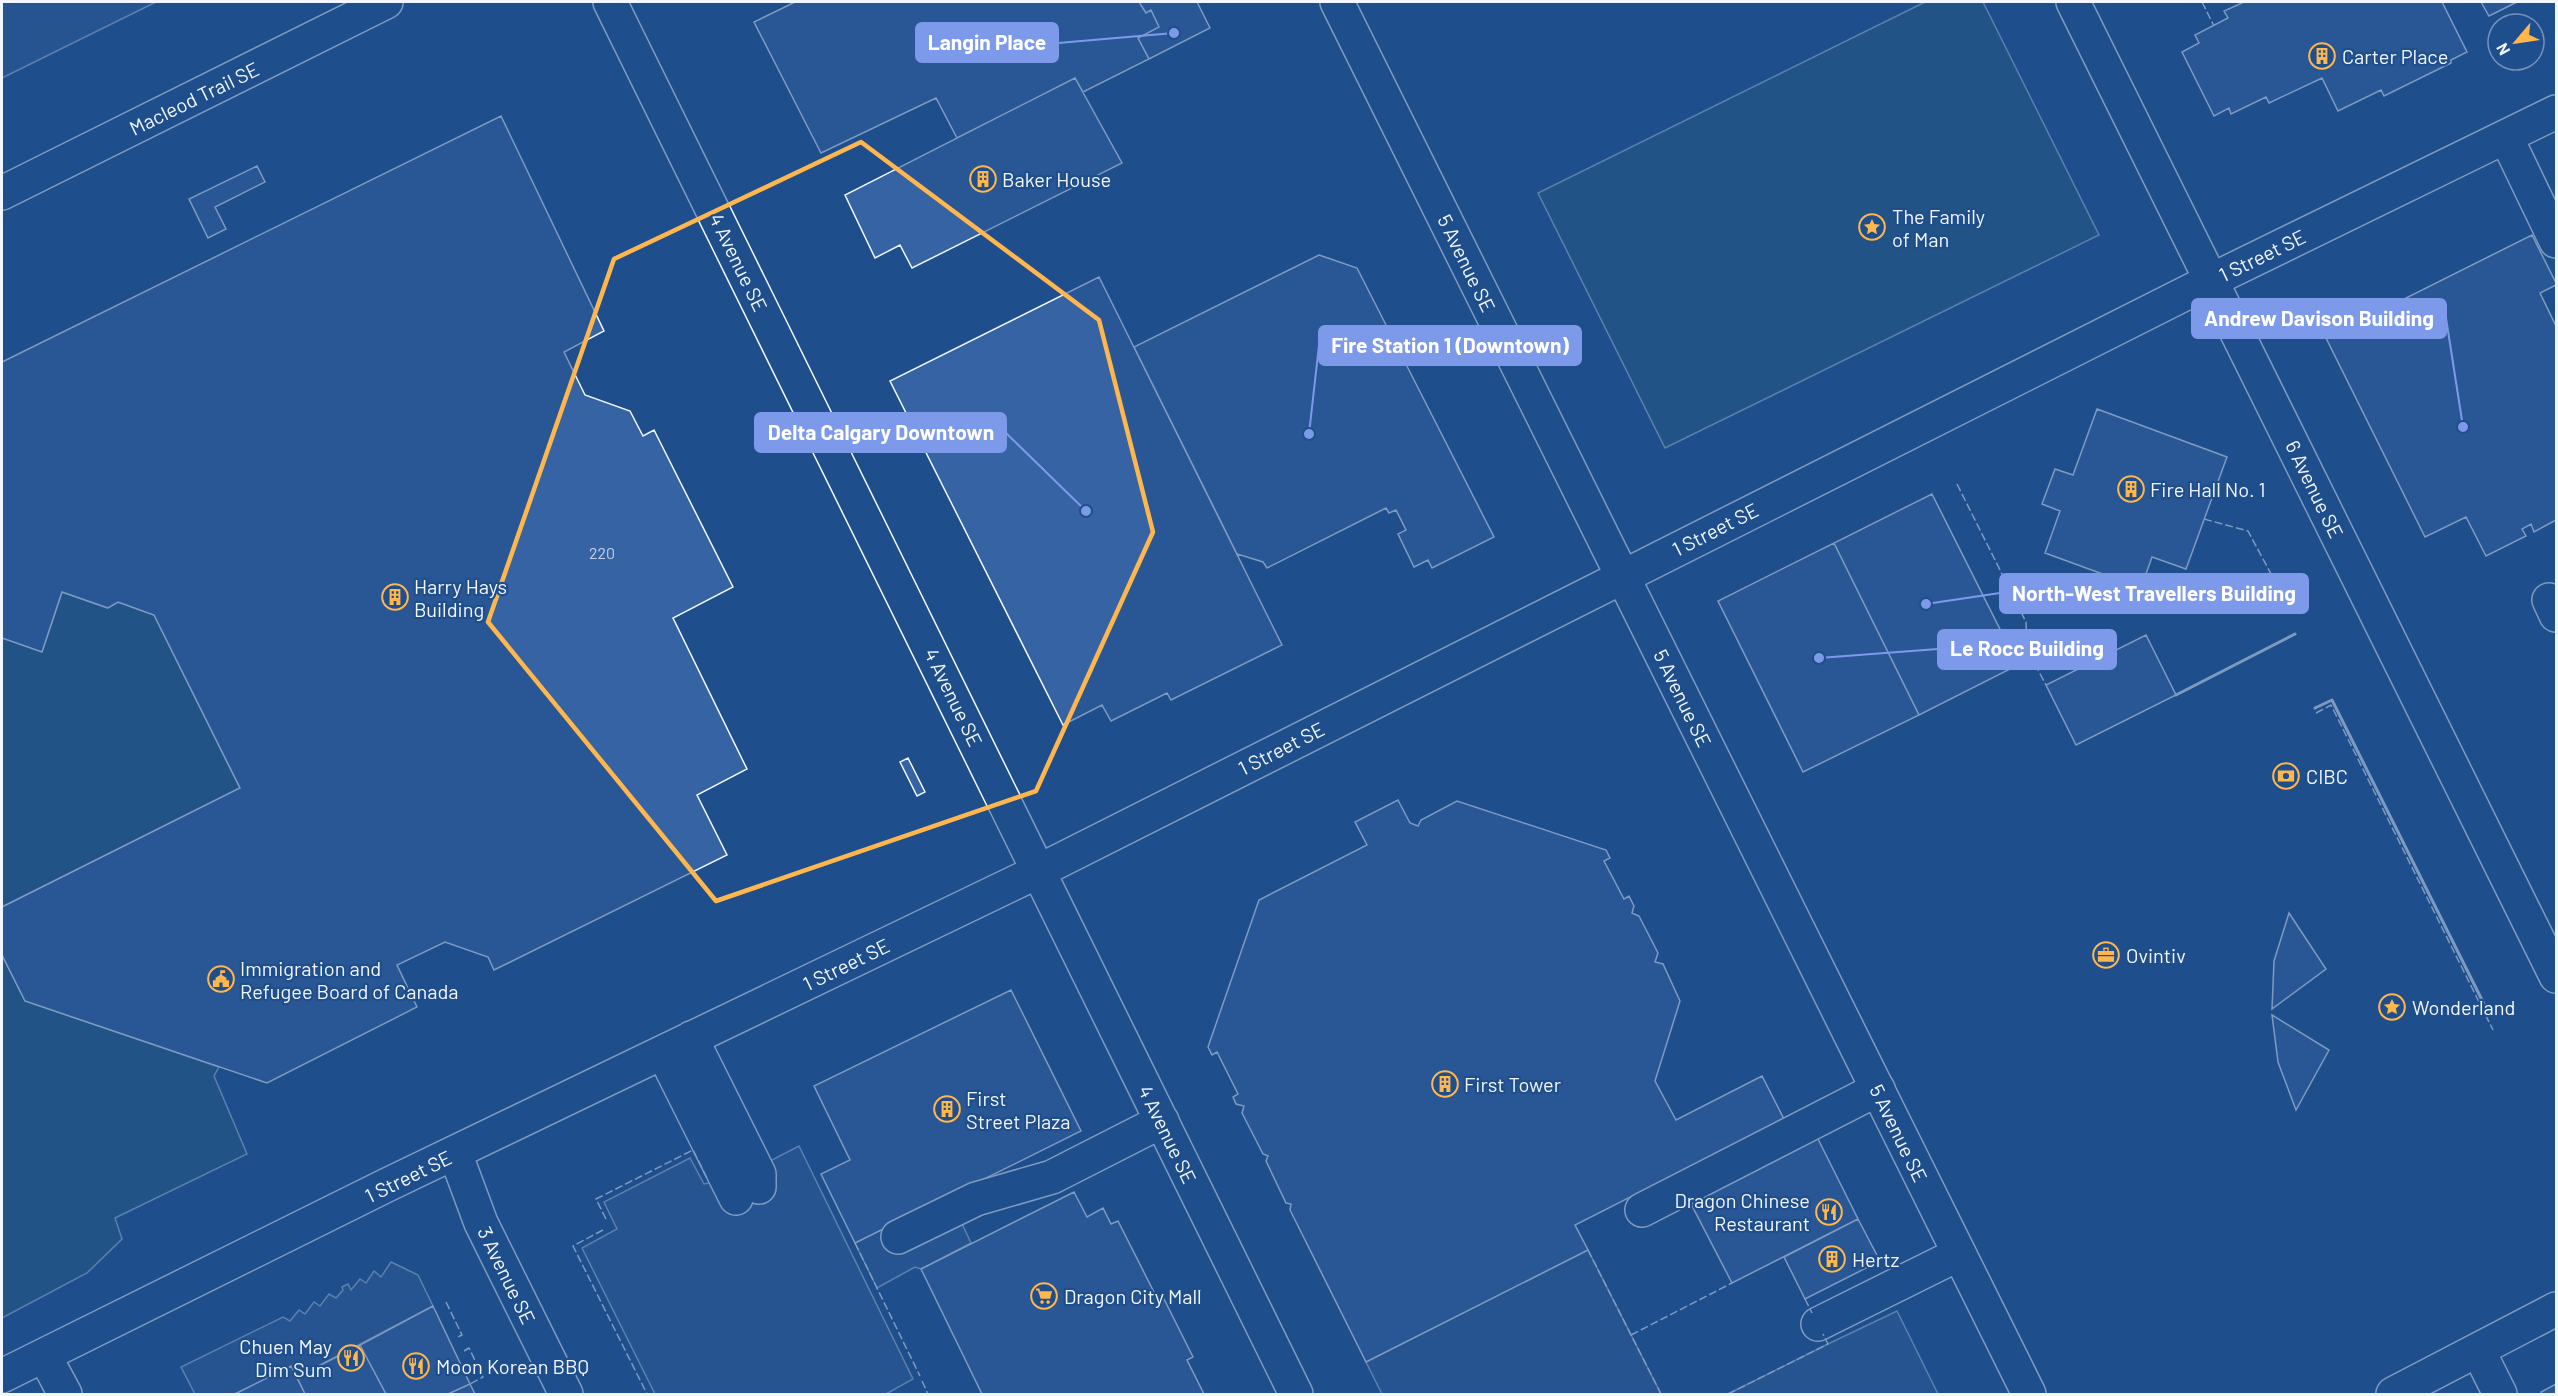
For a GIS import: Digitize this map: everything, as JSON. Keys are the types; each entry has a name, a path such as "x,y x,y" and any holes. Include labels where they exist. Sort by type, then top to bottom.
{"main road":[{"name":"Macleod Trail SE","path":"2,193 386,2"},
{"name":"4 Avenue SE","path":"610,2 1296,1395"},
{"name":"5 Avenue SE","path":"1336,2 2029,1395"},
{"name":"6 Avenue SE","path":"2073,2 2556,976"},
{"name":"1 Street SE","path":"2,1376 691,1038 1039,871 2212,280 2556,112"},
{"path":"2506,137 2556,241"},
{"path":"663,1052 748,1193 759,1174 691,1038"},
{"path":"1642,1210 1878,1089"},
{"path":"898,1238 976,1199 1052,1176 1162,1120"},
{"name":"3 Avenue SE","path":"455,1153 481,1223 566,1395"},
{"path":"1818,1324 1959,1254"},
{"path":"2393,1395 2556,1309"},
{"path":"2478,1350 2500,1395"},
{"path":"44,1355 65,1395"}],"highlighted area":[{"path":"861,142 1099,320 1153,532 1036,791 716,901 488,622 614,259"}],"shaded area":[{"path":"2,2 156,2 2,78"},
{"path":"1925,2 1983,2 2099,235 1665,448 1538,193"},
{"path":"62,592 107,608 118,602 154,615 240,788 2,907 2,638 42,651"},
{"path":"2,955 25,1001 219,1067 214,1076 247,1154 115,1218 122,1239 87,1273 2,1318"},
{"path":"799,1146 913,1379 886,1394 655,1394 582,1248 617,1229 604,1202 690,1158 704,1184 739,1177"},
{"path":"949,1196 971,1243 921,1269 915,1267 877,1288 855,1243"},
{"path":"1588,1250 1661,1394 1382,1394 1366,1362"},
{"path":"391,1262 418,1275 433,1306 297,1377 291,1367 235,1394 195,1394 181,1367 283,1317 290,1321 299,1310 305,1314 314,1302 320,1306 329,1294 336,1298 343,1290 342,1287 348,1284 351,1290 360,1279 366,1283 374,1271 381,1277"},
{"path":"1897,1311 1938,1394 1728,1394 1828,1344"}],"building":[{"path":"795,2 1139,2 1146,13 1151,10 1159,27 1138,38 1149,59 1083,92 1075,78 957,138 936,98 821,153 754,22"},
{"path":"1139,2 1197,2 1210,28 1149,59 1138,38 1159,27 1151,10 1146,13"},
{"name":"Carter Place","path":"2244,2 2442,2 2467,52 2451,60 2451,63 2384,96 2381,90 2338,111 2322,78 2269,103 2266,97 2231,114 2229,108 2214,116 2182,52 2199,43 2195,35 2228,18 2224,11"},
{"path":"2481,2 2517,2 2497,12 2487,12"},
{"name":"Baker House","path":"1075,78 1122,163 912,268 900,245 875,258 845,195"},
{"name":"Harry Hays Building","path":"501,116 604,331 564,352 585,395 630,411 643,436 654,430 733,587 673,618 747,769 697,795 727,855 494,970 488,957 445,942 397,965 417,1007 267,1083 25,1001 2,955 2,907 240,788 154,615 118,602 108,608 62,592 42,652 2,638 2,362"},
{"path":"257,166 265,182 215,207 226,229 208,238 189,199"},
{"path":"2532,235 2556,283 2540,293 2556,326 2556,520 2534,532 2531,524 2522,529 2526,536 2486,556 2466,517 2425,537 2326,338"},
{"path":"1319,255 1357,268 1494,537 1432,568 1428,560 1414,567 1398,534 1406,530 1396,510 1389,513 1386,508 1267,568 1263,562 1237,554 1134,347"},
{"path":"1099,277 1282,645 1171,700 1167,693 1111,721 1102,705 1063,725 890,381"},
{"name":"Fire Hall No. 1","path":"2097,409 2227,457 2186,569 2152,557 2141,588 2045,553 2060,511 2042,504 2055,469 2073,475"},
{"path":"1932,494 2018,665 1919,715 1834,543"},
{"path":"1834,543 1919,715 1803,772 1718,601"},
{"path":"2146,635 2176,695 2076,745 2046,685"},
{"path":"908,758 925,792 917,796 900,762"},
{"name":"First Tower","path":"1398,800 1410,823 1418,826 1421,820 1457,801 1606,850 1610,858 1604,861 1624,899 1629,896 1634,906 1632,913 1639,916 1658,953 1655,962 1663,964 1680,1001 1655,1081 1676,1120 1762,1076 1784,1119 1575,1225 1588,1250 1366,1362 1290,1210 1291,1204 1286,1203 1266,1161 1268,1156 1263,1154 1242,1113 1244,1106 1236,1104 1233,1097 1238,1094 1217,1052 1212,1055 1208,1047 1259,900 1367,845 1355,822"},
{"path":"2289,913 2326,969 2272,1009 2274,961"},
{"name":"First Street Plaza","path":"1011,990 1081,1131 855,1243 821,1174 850,1160 814,1086"},
{"path":"2272,1015 2329,1050 2296,1110 2278,1062"},
{"path":"1816,1135 1858,1219 1732,1283 1689,1200"},
{"name":"Dragon City Mall","path":"1074,1192 1087,1217 1103,1208 1111,1224 1118,1221 1159,1302 1164,1299 1193,1357 1187,1360 1204,1394 982,1394 921,1269"},
{"name":"Hertz","path":"1858,1219 1880,1261 1805,1299 1784,1257"},
{"name":"Moon Korean BBQ","path":"433,1306 470,1384 448,1394 386,1394 360,1345"},
{"name":"Chuen May Dim Sum","path":"360,1345 386,1394 305,1394 297,1377"},
{"path":"291,1366 305,1394 235,1394"},
{"path":"470,1384 475,1394 448,1394"},
{"path":"2556,1384 2556,1394 2542,1394 2541,1392"}],"fence":[{"path":"2191,2 2196,2"},
{"path":"2202,2 2214,26"},
{"path":"1957,484 2026,622 2027,649 2046,685"},
{"path":"2204,519 2248,531 2278,587"},
{"path":"2316,713 2331,705 2493,1030"},
{"path":"606,1219 596,1199 693,1150 708,1180"},
{"path":"603,1230 573,1246 647,1394"},
{"path":"855,1243 920,1376"},
{"path":"1588,1250 1661,1394"},
{"path":"1631,1335 1732,1283"},
{"path":"1805,1299 1812,1313"},
{"path":"446,1302 462,1335 458,1337"},
{"path":"1728,1394 1828,1344 1823,1334"},
{"path":"464,1351 469,1348 483,1377 470,1384"},
{"path":"922,1381 928,1394"}],"wall":[{"path":"2176,695 2295,634"},
{"path":"2315,708 2332,700 2486,1008"}],"place":[{"name":"Langin Place","path":"1174,33"},
{"name":"Carter Place","path":"2322,56"},
{"name":"Baker House","path":"983,179"},
{"name":"The Family of Man","path":"1872,227"},
{"name":"Andrew Davison Building","path":"2463,427"},
{"name":"Fire Station 1 (Downtown)","path":"1309,434"},
{"name":"Fire Hall No. 1","path":"2131,489"},
{"name":"Delta Calgary Downtown","path":"1086,511"},
{"name":"Harry Hays Building","path":"395,597"},
{"name":"North-West Travellers Building","path":"1926,604"},
{"name":"Le Rocc Building","path":"1819,658"},
{"name":"CIBC","path":"2286,776"},
{"name":"Ovintiv","path":"2106,955"},
{"name":"Immigration and Refugee Board of Canada","path":"221,979"},
{"name":"Wonderland","path":"2392,1007"},
{"name":"First Tower","path":"1445,1084"},
{"name":"First Street Plaza","path":"947,1109"},
{"name":"Dragon Chinese Restaurant","path":"1829,1212"},
{"name":"Hertz","path":"1832,1259"},
{"name":"Dragon City Mall","path":"1044,1296"},
{"name":"Chuen May Dim Sum","path":"351,1358"},
{"name":"Moon Korean BBQ","path":"416,1366"}]}
